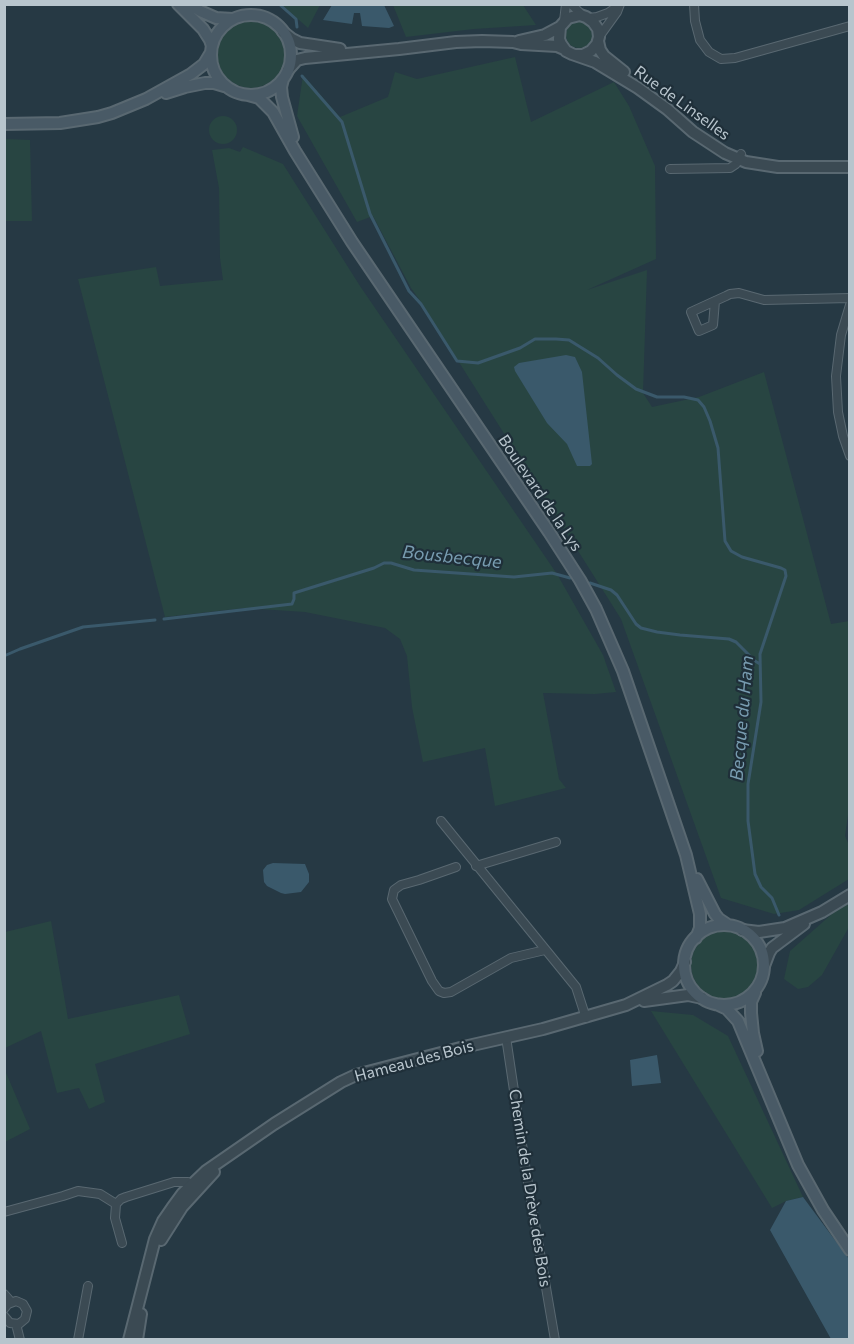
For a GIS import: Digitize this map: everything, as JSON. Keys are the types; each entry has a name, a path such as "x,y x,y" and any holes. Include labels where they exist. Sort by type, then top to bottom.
{"main road":[{"path":"178,4 203,29 210,40 214,72 225,86"},
{"path":"190,4 210,16 233,19"},
{"path":"4,124 50,124 98,117 146,99 191,74 204,64 219,30 226,23 243,16 258,16 272,21 288,40 290,60 285,74 276,86 267,91 248,95 214,83 200,84 146,99"},
{"name":"Boulevard de la Lys","path":"285,74 282,94 289,124 313,178"},
{"name":"Boulevard de la Lys","path":"248,95 259,98 271,109 352,242 549,532 585,589 623,671 686,855 700,914 700,928 696,938"},
{"name":"Boulevard de la Lys","path":"686,855 711,908 719,919 729,926"},
{"path":"767,1089 751,1019 751,1002 763,976 763,956 757,942 742,930 729,926 711,928 696,938 688,949 685,962 688,980 695,992 702,998 727,1009 738,1021 798,1165 849,1250"},
{"path":"716,1004 741,1002 756,989"}],"street":[{"path":"564,49 559,39 569,4 597,26 598,39"},
{"path":"513,42 537,37 562,25 574,16 597,17 608,13 619,4"},
{"path":"285,74 297,60 304,58 456,42 513,42 557,46 578,56 594,49 598,39 617,12 619,4"},
{"path":"694,4 695,21 700,40 709,52 721,59 735,58 849,26"},
{"path":"283,32 300,43 364,52"},
{"name":"Rue de Linselles","path":"598,39 602,53 615,66 655,91 706,133 740,157 756,165 772,167 849,167"},
{"name":"Rue de Linselles","path":"578,56 595,62 644,92 706,141 725,153 740,157"},
{"path":"670,169 730,168 740,157"},
{"path":"716,301 730,294 739,293 764,300 849,298"},
{"path":"849,305 841,335 836,376 840,420 849,456"},
{"path":"441,821 576,987 586,1018"},
{"path":"476,866 556,842"},
{"path":"456,867 401,885 394,890 392,899 439,991 451,992 511,958 545,950"},
{"path":"764,966 772,948 822,912 849,896"},
{"path":"742,930 775,931 822,912"},
{"name":"Hameau des Bois","path":"129,1340 155,1239 163,1221 177,1200 194,1187 206,1172 282,1119 356,1075 437,1053 586,1018 626,1005 673,981 685,962"},
{"name":"Hameau des Bois","path":"626,1005 680,995 702,998"},
{"name":"Chemin de la Drève des Bois","path":"506,1037 555,1340"},
{"path":"122,1243 115,1218 116,1204 121,1199 174,1182 184,1181 194,1187"},
{"path":"4,1212 78,1191 100,1194 116,1204"},
{"name":"Hameau des Bois","path":"136,1340 144,1280"},
{"path":"78,1340 88,1286"},
{"path":"4,1294 10,1302"},
{"path":"4,1310 10,1302 16,1301 21,1302 27,1311 26,1319 21,1323 10,1323 4,1316"},
{"path":"16,1324 20,1340"}],"green space":[{"path":"282,5 320,5 308,28"},
{"path":"393,5 523,5 536,25 406,37"},
{"path":"251,20 264,23 275,30 282,41 285,54 282,67 275,78 264,85 251,88 238,85 227,78 220,67 217,54 220,41 227,30 238,23"},
{"path":"579,22 588,26 592,35 588,44 579,48 570,44 566,35 570,26"},
{"path":"515,57 531,122 614,82 629,106 655,166 656,259 587,290 647,270 643,393 652,407 699,397 764,372 831,624 849,621 850,801 845,836 849,845 849,879 799,910 774,914 721,898 621,619 411,288 373,216 357,222 297,116 303,75 340,117 388,97 395,72 417,79"},
{"path":"223,116 233,120 237,130 233,140 223,144 213,140 209,130 213,120"},
{"path":"5,139 30,140 32,221 5,221"},
{"path":"243,147 283,164 360,286 557,574 603,655 616,692 543,693 559,779 566,788 495,806 485,748 423,762 412,707 407,656 400,639 385,628 305,612 244,608 165,617 78,279 156,267 160,286 223,280 220,258 219,188 212,150 229,148 240,152"},
{"path":"849,903 849,927 822,975 808,987 798,989 784,979 790,951 833,913"},
{"path":"51,921 68,1019 179,995 190,1034 95,1064 105,1102 89,1109 79,1088 57,1093 41,1031 5,1048 5,932"},
{"path":"725,931 738,934 749,941 756,952 759,965 756,978 749,989 738,996 725,999 712,996 701,989 694,978 691,965 694,952 701,941 712,934"},
{"path":"651,1011 693,1015 728,1036 803,1197 786,1201 772,1208"},
{"path":"4,1068 30,1129 5,1142 4,1142"}],"water":[{"path":"332,5 384,5 394,26 389,28 362,26 360,13 354,13 352,24 323,20"},
{"path":"566,355 575,357 582,372 592,464 590,466 577,466 567,444 547,423 514,367 519,363"},
{"path":"273,863 305,864 309,882 301,892 285,894 267,886 264,882 263,870 267,865"},
{"path":"657,1055 661,1083 632,1086 630,1060"},
{"path":"803,1197 849,1259 849,1339 831,1339 770,1230 786,1201"}],"waterway":[{"name":"Becque du Ham","path":"279,4 296,19 297,27"},
{"name":"Becque du Ham","path":"302,76 342,122 370,214 409,291 421,304 457,361 478,363 520,348 535,339 569,340 598,358 636,389 657,397 684,397 698,400 704,407 718,448 725,541 731,551 742,557 781,568 785,570 786,576 760,654 761,702 748,784 748,821 755,874 761,887 772,898 779,915"},
{"name":"Bousbecque","path":"164,619 292,604 294,593 384,563 414,570 514,577 552,573 570,578"},
{"name":"Bousbecque","path":"590,583 611,590 617,595 641,628 680,635 729,639 736,642 760,664"},
{"name":"Bousbecque","path":"4,656 83,627 155,620"}]}
